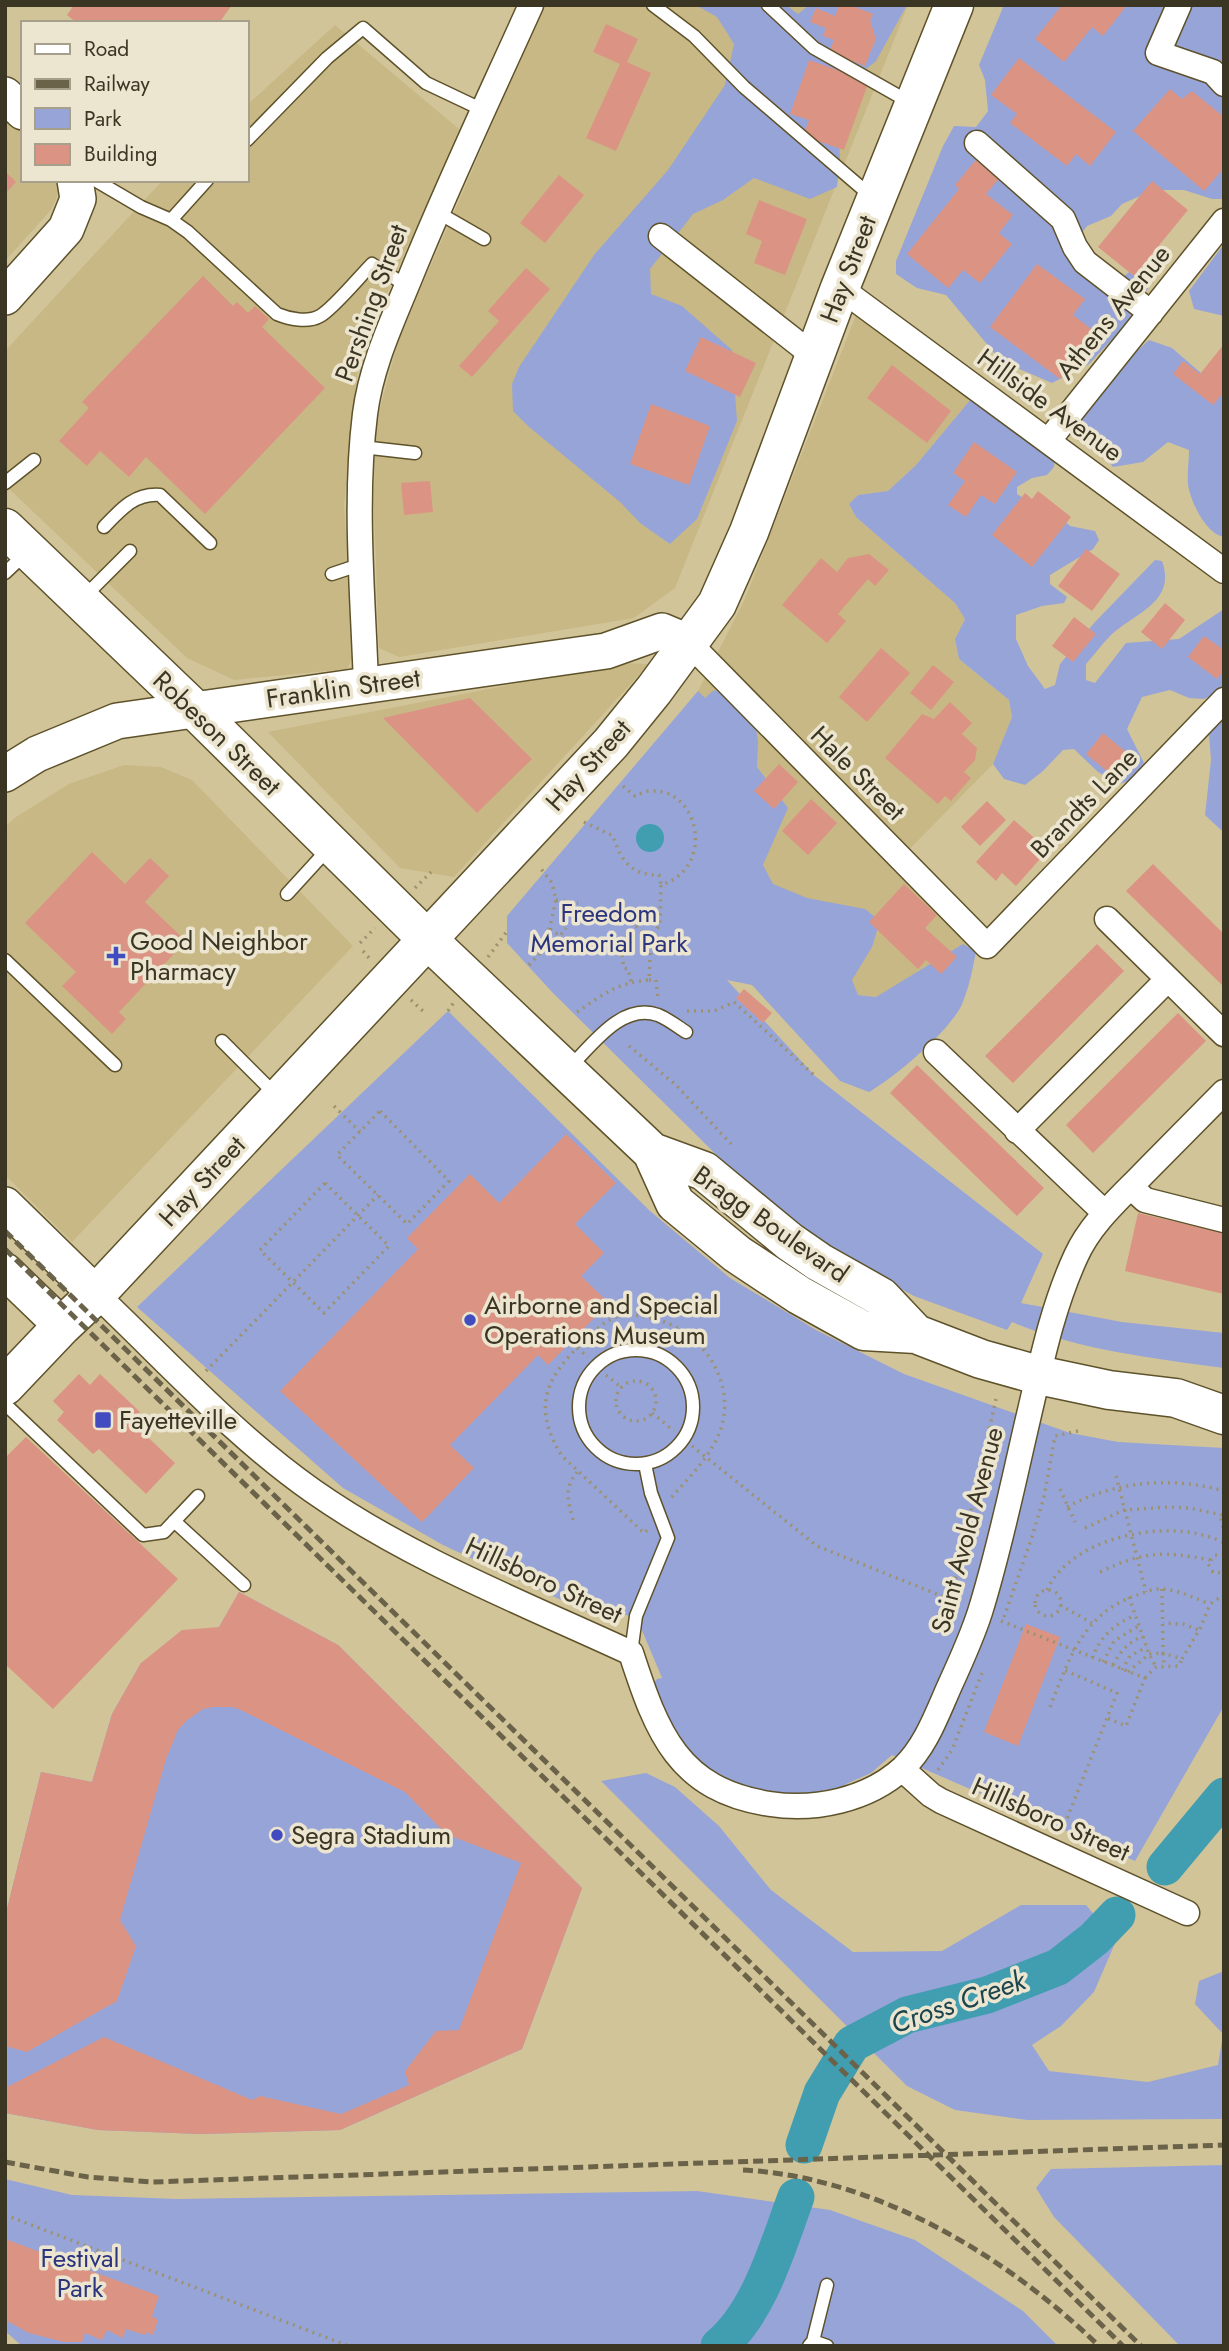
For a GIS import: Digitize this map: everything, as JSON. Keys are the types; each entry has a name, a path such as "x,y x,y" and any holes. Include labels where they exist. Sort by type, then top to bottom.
{"main road":[{"name":"Hay Street","path":"5,1386 96,1294 611,743 717,604 749,532 840,288 954,5"},
{"name":"Robeson Street","path":"13,550 80,600 428,940"},
{"name":"Bragg Boulevard","path":"428,940 652,1152 675,1203 707,1231 799,1295 864,1331 916,1334 981,1359 1038,1375 1109,1390 1176,1398 1224,1415"},
{"name":"Bragg Boulevard","path":"1176,1398 1224,1386"}],"street":[{"name":"Pershing Street","path":"366,685 359,505 365,412 372,380 382,345 437,212 531,5"},
{"path":"1179,5 1158,53 1213,72 1224,84"},
{"path":"5,95 21,110"},
{"path":"977,143 1063,219 1084,262 1151,313"},
{"path":"9,284 66,229 78,199 75,182"},
{"name":"Athens Avenue","path":"1049,440 1224,221"},
{"path":"662,236 814,356"},
{"name":"Hillside Avenue","path":"840,288 1224,571"},
{"name":"Franklin Street","path":"5,774 37,754 117,721 606,652 662,631 688,642"},
{"name":"Hale Street","path":"688,642 987,946"},
{"name":"Brandts Lane","path":"987,946 1224,700"},
{"path":"1107,919 1224,1034"},
{"path":"1017,1131 1168,979"},
{"path":"936,1052 1105,1213"},
{"name":"Saint Avold Avenue","path":"902,1769 919,1749 932,1727 991,1616 1005,1520 1038,1375 1049,1329 1078,1252 1105,1213 1224,1092"},
{"path":"1131,1187 1145,1200 1224,1220"},
{"path":"5,1205 96,1294"},
{"path":"5,1271 62,1326"},
{"name":"Hillsboro Street","path":"96,1294 249,1440 302,1483 348,1515 458,1573 631,1653 648,1704 685,1767 706,1783 728,1795 788,1807 818,1805 858,1795 902,1769 941,1801 1187,1913"}],"lane":[{"path":"653,5 694,36 744,87 875,200"},
{"path":"768,5 814,48 914,105"},
{"path":"248,139 327,58 363,28 426,83 483,110"},
{"path":"98,182 141,208 171,220 188,232 277,314 288,319 320,317 372,264 407,286"},
{"path":"171,220 205,182"},
{"path":"437,212 484,239"},
{"path":"362,447 415,453"},
{"path":"5,483 34,460"},
{"path":"104,527 123,507 145,494 160,495 211,543"},
{"path":"80,600 130,551"},
{"path":"332,575 362,564"},
{"path":"287,894 332,845"},
{"path":"5,960 115,1065"},
{"path":"566,1071 625,1016 649,1012 662,1016 686,1032"},
{"path":"222,1041 279,1099"},
{"path":"628,1350 652,1352 673,1363 688,1382 692,1393 693,1417 684,1439 667,1456 645,1464 622,1463 600,1452 585,1433 579,1410 579,1398 588,1375 606,1358 628,1350"},
{"path":"5,1404 144,1535 164,1532 198,1496"},
{"path":"631,1653 636,1616 668,1538 645,1464"},
{"path":"174,1521 244,1585"},
{"path":"827,2285 811,2343 827,2346"}],"path":[{"path":"620,783 635,796 650,791 664,793 679,801 691,816 697,835 694,854 684,870 669,882 660,885"},
{"path":"584,822 613,836 618,852 628,866 645,875 659,875 660,924 651,940 649,980"},
{"path":"529,965 545,948 556,900 552,883 541,869"},
{"path":"556,900 578,903"},
{"path":"636,913 634,924 651,940"},
{"path":"550,929 559,936 566,928"},
{"path":"622,954 624,968 628,969 631,982"},
{"path":"577,1012 610,989 649,980 656,980 658,998 667,1003"},
{"path":"684,1011 714,1011 734,1002 815,1076"},
{"path":"629,1046 676,1086 731,1144"},
{"path":"334,1106 360,1132"},
{"path":"380,1111 449,1181 407,1224 378,1195 337,1155 380,1111"},
{"path":"325,1183 389,1246 324,1313 292,1282 260,1250 325,1183"},
{"path":"204,1372 378,1195"},
{"path":"651,1524 644,1533 577,1472 562,1456 548,1427 545,1396 550,1381 577,1348 601,1326 615,1318 632,1315 679,1327 693,1338 712,1360 718,1374 724,1412 715,1443 669,1501"},
{"path":"577,1348 588,1357"},
{"path":"606,1375 622,1388"},
{"path":"635,1381 648,1385 655,1395 656,1402 652,1413 640,1420 628,1419 623,1415 617,1404 622,1388 635,1381"},
{"path":"951,1600 996,1399"},
{"path":"652,1413 674,1431"},
{"path":"991,1616 1036,1524 1044,1497 1055,1436 1077,1431"},
{"path":"692,1446 817,1546 1145,1678"},
{"path":"573,1520 567,1493 570,1480 577,1472"},
{"path":"1116,1476 1146,1592"},
{"path":"1068,1507 1084,1498 1119,1487 1144,1483 1185,1483 1224,1491"},
{"path":"1060,1489 1075,1522"},
{"path":"1085,1528 1124,1510 1190,1508 1223,1514 1221,1520 1224,1531"},
{"path":"1047,1590 1063,1565 1101,1544 1130,1534 1191,1531 1224,1543"},
{"path":"1100,1572 1136,1557 1158,1553 1210,1560"},
{"path":"1223,1554 1215,1555 1210,1560 1209,1567 1213,1573 1224,1573"},
{"path":"1162,1588 1164,1665"},
{"path":"1050,1707 1074,1651 1093,1623 1108,1608 1129,1597 1162,1588 1210,1604"},
{"path":"1047,1590 1056,1592 1060,1605 1057,1611 1049,1616 1035,1606 1036,1597 1047,1590"},
{"path":"1107,1718 1126,1726 1145,1678 1156,1667 1179,1666 1210,1604 1224,1595"},
{"path":"1129,1597 1156,1667"},
{"path":"1060,1605 1093,1623"},
{"path":"1092,1658 1100,1641 1109,1631 1136,1615"},
{"path":"1163,1623 1183,1624 1199,1630"},
{"path":"1103,1662 1114,1642 1140,1625"},
{"path":"1113,1666 1125,1647 1143,1636"},
{"path":"1122,1670 1130,1656 1147,1647"},
{"path":"1128,1672 1149,1654 1163,1653 1182,1659"},
{"path":"1054,1853 1117,1693 1064,1670"},
{"path":"5,2215 349,2346"}],"shaded area":[{"path":"544,5 908,5 675,588 634,618 399,657 379,648 374,510 375,427 398,341"},
{"path":"335,25 459,129 381,307 358,367 344,505 354,654 347,669 234,680 187,658 5,485 5,351 161,182 248,182 248,104"},
{"path":"5,116 21,132 21,182 59,182 57,197 51,210 5,261"},
{"path":"856,315 971,399 916,465 888,491 858,495 849,504 856,517 955,603 965,619 955,639 959,659 1009,700 1012,717 993,764 891,868 976,951 962,1005 944,1030 876,997 858,995 712,830 720,715 698,691 745,599"},
{"path":"622,663 649,664 454,877 400,868 268,732"},
{"path":"124,765 161,767 192,780 353,946 72,1242 5,1175 5,827 16,817 69,784"},
{"path":"650,824 660,828 664,838 660,848 650,852 640,848 636,838 640,828"}],"green space":[{"path":"696,5 786,5 798,14 809,5 907,5 876,61 846,85 838,118 840,159 837,187 810,199 754,178 723,200 693,214 650,269 651,294 682,306 732,350 737,421 697,519 670,544 640,523 620,502 513,411 512,384 519,367 594,255 668,170 725,85 734,44 717,17"},
{"path":"1004,5 1224,5 1224,199 1212,199 1184,190 1154,190 1122,204 1111,216 1087,226 1070,249 1121,278 1135,268 1147,272 1152,281 1130,320 1089,364 1052,383 1001,361 946,295 917,288 896,274 896,261 943,146 954,126 976,127 988,111 985,80 979,65"},
{"path":"1224,244 1224,316 1194,309 1189,291"},
{"path":"1149,340 1172,348 1224,393 1224,537 1217,535 1205,523 1192,499 1188,484 1189,450 1168,442 1143,462 1113,467 1082,420 1128,359"},
{"path":"971,399 1055,458 1054,467 1047,475 1032,478 1017,487 1017,494 1030,502 1050,508 1070,526 1095,531 1099,540 1093,549 1050,575 1050,584 1067,597 1064,603 1042,606 1016,615 1016,639 1028,666 1045,689 1055,685 1060,664 1095,622 1155,560 1162,561 1165,575 1164,587 1159,597 1104,642 1086,664 1086,680 1095,683 1126,643 1179,639 1224,609 1224,689 1204,699 1189,698 1170,690 1142,697 1127,729 1144,763 1132,780 1119,784 1098,772 1074,749 1063,750 1025,785 1004,779 993,764 1012,717 1009,700 959,659 955,639 965,619 955,603 856,517 849,504 858,495 888,491 916,465"},
{"name":"Freedom Memorial Park","path":"714,690 724,694 755,722 758,741 757,767 788,808 763,865 773,884 807,898 865,909 880,921 872,947 852,980 858,995 876,997 963,944 976,951 967,991 956,1015 921,1052 869,1092 840,1081 752,985 727,980 815,1076 1043,1254 1021,1303 1122,1322 1224,1333 1224,1368 1090,1346 1037,1332 1012,1322 1007,1330 914,1296 835,1253 769,1207 552,992 507,943 507,916 698,691 705,698"},
{"path":"1224,718 1222,831 1205,815 1211,760 1209,734"},
{"path":"448,1011 650,1211 730,1278 816,1330 904,1374 1070,1433 1118,1442 1224,1448 1224,1706 1135,1861 892,1755 871,1773 846,1784 819,1805 753,1801 685,1767 653,1684 662,1678 636,1616 587,1612 443,1545 343,1488 137,1307"},
{"name":"Segra Stadium","path":"239,1592 338,1645 582,1888 522,2049 340,2130 200,2134 98,2130 5,2113 5,1917 41,1772 92,1782 112,1714 141,1663 219,1627"},
{"path":"646,1773 675,1787 719,1826 771,1890 853,1952 942,1951 1021,1905 1086,1905 1116,1941 1094,1992 1061,2026 1032,2045 1049,2071 1148,2082 1218,2065 1223,2034 1195,2004 1199,1981 1224,1971 1224,2119 1027,2120 955,2110 907,2086 601,1781"},
{"path":"1224,2165 1224,2346 1180,2346 1054,2217 1036,2188 1051,2169"},
{"path":"5,2179 72,2195 177,2199 697,2191 830,2210 915,2240 1023,2311 1058,2346 22,2346 5,2331"}],"building":[{"path":"74,5 232,5 220,21 74,21 67,15"},
{"path":"839,5 850,5 873,14 870,21 876,39 865,66 829,52 834,40 823,36 826,28 810,22 816,8 835,16"},
{"path":"1062,5 1127,5 1103,36 1092,27 1064,62 1035,39"},
{"path":"606,24 638,39 627,62 651,73 616,151 586,138 620,64 593,52"},
{"path":"1019,58 1116,132 1090,166 1076,154 1067,166 1010,123 1017,114 991,95"},
{"path":"809,60 869,81 844,150 803,136 809,120 790,114"},
{"path":"1170,89 1182,99 1192,91 1224,117 1224,168 1204,191 1133,131"},
{"path":"979,156 1002,175 986,194 1013,215 999,233 1012,244 980,283 963,270 948,288 907,254 959,189 955,185"},
{"path":"5,171 16,182 5,194"},
{"path":"559,175 584,195 545,243 520,223"},
{"path":"1152,181 1188,210 1134,276 1098,247"},
{"path":"759,200 807,219 785,275 754,263 762,241 746,234"},
{"path":"1037,264 1085,299 1073,315 1095,332 1060,379 990,327"},
{"path":"526,268 550,289 472,377 459,366 499,321 488,311"},
{"path":"203,276 233,306 237,302 248,313 255,306 269,319 262,327 325,388 205,514 146,457 129,477 100,451 87,466 59,441 89,408 82,402"},
{"path":"701,337 756,363 740,397 685,371"},
{"path":"1224,344 1224,392 1213,405 1173,374 1183,361 1200,374"},
{"path":"892,365 951,411 927,443 867,398"},
{"path":"651,404 710,426 689,485 630,464"},
{"path":"974,442 1017,472 995,504 981,495 966,517 948,505 965,481 953,473"},
{"path":"430,481 433,512 404,515 401,483"},
{"path":"1038,491 1071,517 1032,567 992,535 1025,493 1032,499"},
{"path":"1086,549 1120,574 1092,611 1058,586"},
{"path":"869,554 889,570 875,586 868,579 838,614 846,621 827,643 782,605 821,558 837,572 848,558"},
{"path":"1165,603 1185,620 1162,649 1141,632"},
{"path":"1074,617 1096,634 1073,662 1052,646"},
{"path":"1204,636 1224,650 1224,670 1217,679 1188,657"},
{"path":"881,648 910,673 867,722 839,697"},
{"path":"933,665 954,682 931,710 910,693"},
{"path":"470,698 532,759 477,813 383,718"},
{"path":"950,702 972,723 962,734 977,748 975,760 964,772 971,778 951,801 945,796 938,804 885,758 922,714 934,719"},
{"path":"1103,733 1131,756 1114,777 1086,754"},
{"path":"779,764 798,782 774,809 754,791"},
{"path":"811,799 837,823 808,855 782,831"},
{"path":"987,801 1006,820 980,846 961,827"},
{"path":"1014,820 1048,850 1016,886 1002,873 996,881 976,862"},
{"name":"Good Neighbor Pharmacy","path":"92,852 125,884 150,858 169,876 145,902 186,941 119,1012 126,1019 112,1034 62,986 76,972 25,923"},
{"path":"1153,864 1224,934 1224,987 1126,891"},
{"path":"904,884 937,915 925,928 957,957 941,974 926,960 918,969 869,922"},
{"path":"1097,944 1124,971 1013,1083 985,1056"},
{"path":"744,989 772,1013 763,1023 736,998"},
{"path":"1178,1013 1206,1041 1093,1153 1066,1125"},
{"path":"917,1065 1044,1188 1017,1216 890,1093"},
{"name":"Airborne and Special Operations Museum","path":"566,1134 616,1183 575,1224 604,1253 581,1276 609,1303 548,1365 538,1355 450,1445 474,1468 422,1522 280,1391 418,1249 407,1238 470,1174 499,1203"},
{"path":"1138,1213 1224,1233 1224,1294 1125,1271"},
{"path":"79,1374 90,1385 100,1374 140,1412 131,1421 175,1463 146,1494 99,1449 93,1454 57,1420 64,1412 53,1401"},
{"path":"26,1437 178,1579 53,1709 5,1664 5,1458"},
{"path":"239,1592 338,1645 582,1888 522,2049 340,2130 200,2134 98,2130 5,2113 5,2088 104,2037 252,2100 260,2096 341,2114 409,2085 405,2071 436,2031 459,2030 521,1863 446,1834 405,1792 243,1711 233,1707 213,1707 203,1709 186,1721 178,1730 166,1759 120,1920 136,1946 117,2001 27,2052 5,2046 5,1917 41,1772 92,1782 112,1714 141,1663 182,1630 219,1627"},
{"path":"1026,1624 1060,1637 1018,1746 984,1732"},
{"name":"Festival Park","path":"5,2239 159,2296 152,2316 158,2320 153,2335 126,2329 123,2338 107,2330 102,2340 85,2333 82,2342 64,2342 29,2333 5,2320"}],"waterway":[{"name":"Cross Creek","path":"1165,1867 1224,1796"},
{"name":"Cross Creek","path":"804,2145 822,2093 852,2044 907,2015 987,1995 1058,1967 1094,1939 1117,1915"},
{"name":"Cross Creek","path":"719,2346 733,2332 757,2297 796,2197"}],"railway":[{"path":"5,1231 1141,2346"},
{"path":"5,1249 1123,2346"},
{"path":"5,2162 88,2177 153,2182 1224,2145"},
{"path":"743,2170 793,2176 842,2188 890,2205 936,2227 1023,2282 1099,2346"}],"place":[{"name":"Good Neighbor Pharmacy","path":"116,956"},
{"name":"Airborne and Special Operations Museum","path":"470,1320"},
{"name":"Fayetteville","path":"103,1420"},
{"name":"Segra Stadium","path":"277,1835"}]}
